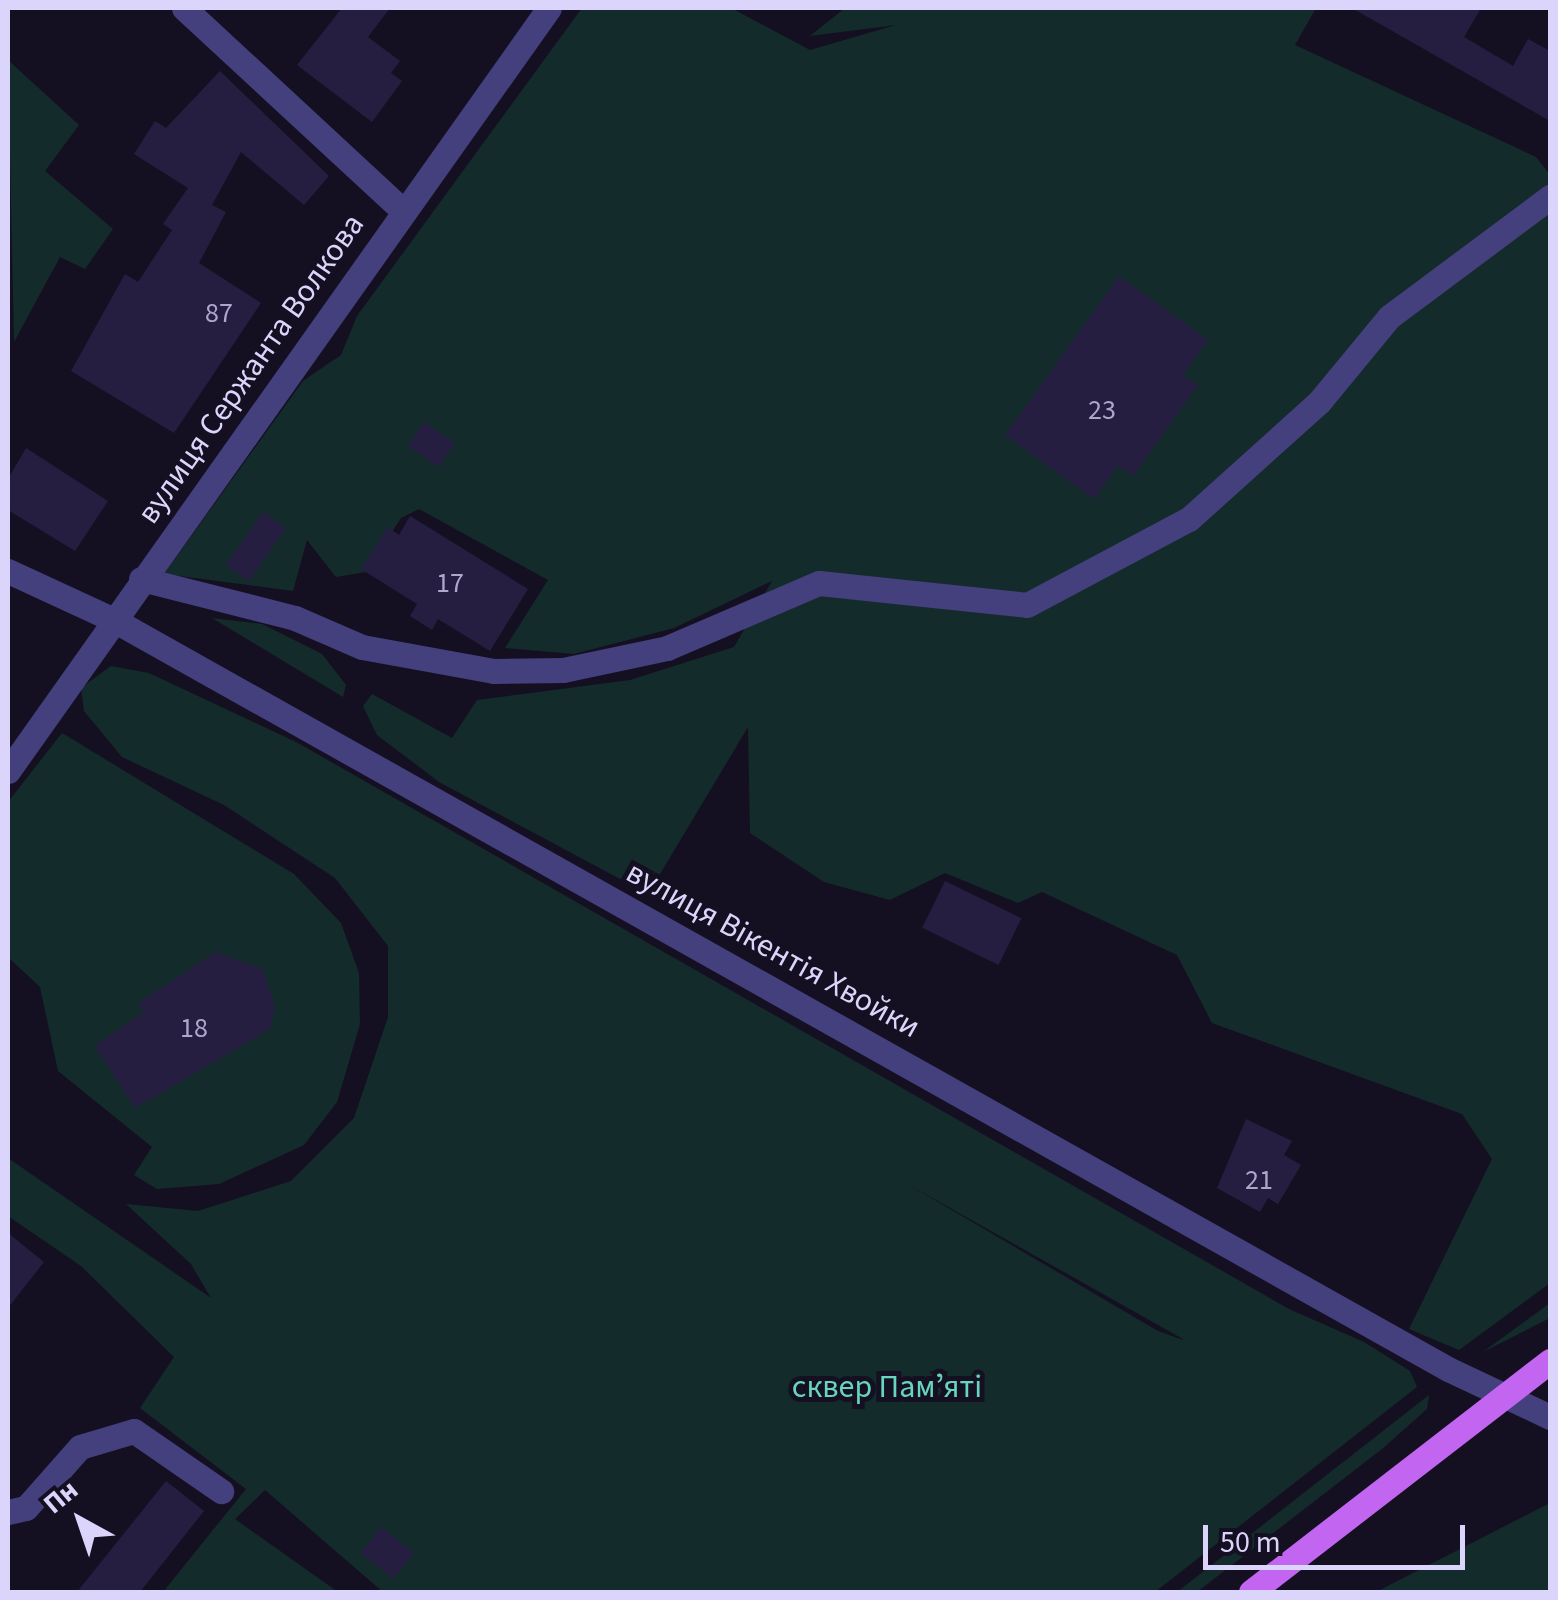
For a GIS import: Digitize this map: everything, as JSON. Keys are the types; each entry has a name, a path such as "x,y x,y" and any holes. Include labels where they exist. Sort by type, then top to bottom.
{"main road":[{"path":"1251,1592 1550,1361"}],"street":[{"path":"184,8 403,211"},
{"name":"вулиця Сержанта Волкова","path":"8,771 549,8"},
{"path":"141,579 295,618 362,647 494,671 562,670 667,648 819,583 1027,604 1189,519 1319,402 1389,317 1550,197"},
{"name":"вулиця Вікентія Хвойки","path":"8,571 112,620 1500,1397 1550,1416"},
{"path":"8,1512 26,1508 80,1447 134,1431 221,1491"}],"green space":[{"path":"582,8 731,8 810,50 896,25 810,36 845,8 1316,8 1295,45 1536,157 1550,175 1550,1283 1459,1350 1409,1329 1492,1159 1462,1114 1212,1023 1177,955 1042,892 1018,903 945,873 890,900 824,882 750,833 748,727 648,894 439,782 377,735 363,706 372,694 452,738 477,700 630,680 734,647 772,581 674,628 574,654 505,648 548,580 419,509 401,518 366,572 336,577 307,540 293,591 164,574 303,381 341,355 357,316"},
{"path":"8,60 79,125 45,171 113,229 85,269 60,257 14,342"},
{"path":"212,618 262,624 322,654 346,685 343,697"},
{"name":"сквер Памʼяті","path":"111,666 149,673 298,743 1289,1309 1364,1342 1410,1371 1417,1387 1155,1592 383,1592 265,1490 235,1519 338,1592 163,1592 246,1489 140,1408 174,1357 81,1266 8,1216 8,1158 211,1298 191,1264 126,1204 198,1211 291,1181 354,1118 388,1017 388,946 335,878 224,805 122,757 84,711 81,688","holes":["904,1182 1183,1339 1158,1331"]},
{"path":"62,733 294,874 341,923 359,973 360,1024 337,1102 304,1145 219,1184 157,1189 134,1175 152,1147 58,1071 40,987 8,957 8,802"},
{"path":"1550,1303 1548,1319 1483,1352"},
{"path":"1429,1395 1427,1409 1382,1449 1197,1592 1177,1592"},
{"path":"1550,1503 1550,1592 1376,1592 1413,1573"}],"building":[{"path":"342,8 390,8 368,37 400,61 391,73 402,81 372,122 297,65"},
{"path":"1352,8 1481,8 1464,37 1513,66 1528,39 1550,51 1550,121"},
{"path":"220,71 329,176 304,205 241,152 212,205 226,212 199,263 261,303 174,433 71,371 125,274 138,282 172,230 163,224 188,188 134,154 155,121 166,128"},
{"path":"1119,276 1208,340 1183,375 1198,385 1133,476 1118,465 1094,499 1005,435"},
{"path":"424,422 455,443 438,467 408,446"},
{"path":"26,448 108,501 75,551 8,510 8,479"},
{"path":"263,512 286,528 249,581 226,565"},
{"path":"410,516 528,589 490,651 438,619 432,630 410,616 417,604 361,569 388,527 399,535"},
{"path":"945,881 1021,918 999,965 922,928"},
{"path":"216,952 263,969 275,1008 270,1029 135,1108 95,1046 144,1012 138,1003"},
{"path":"1246,1119 1292,1141 1284,1155 1301,1165 1278,1204 1268,1198 1260,1212 1217,1188"},
{"path":"8,1233 44,1262 8,1308"},
{"path":"166,1481 204,1511 140,1592 77,1592"},
{"path":"381,1527 414,1553 394,1579 361,1553"}]}
